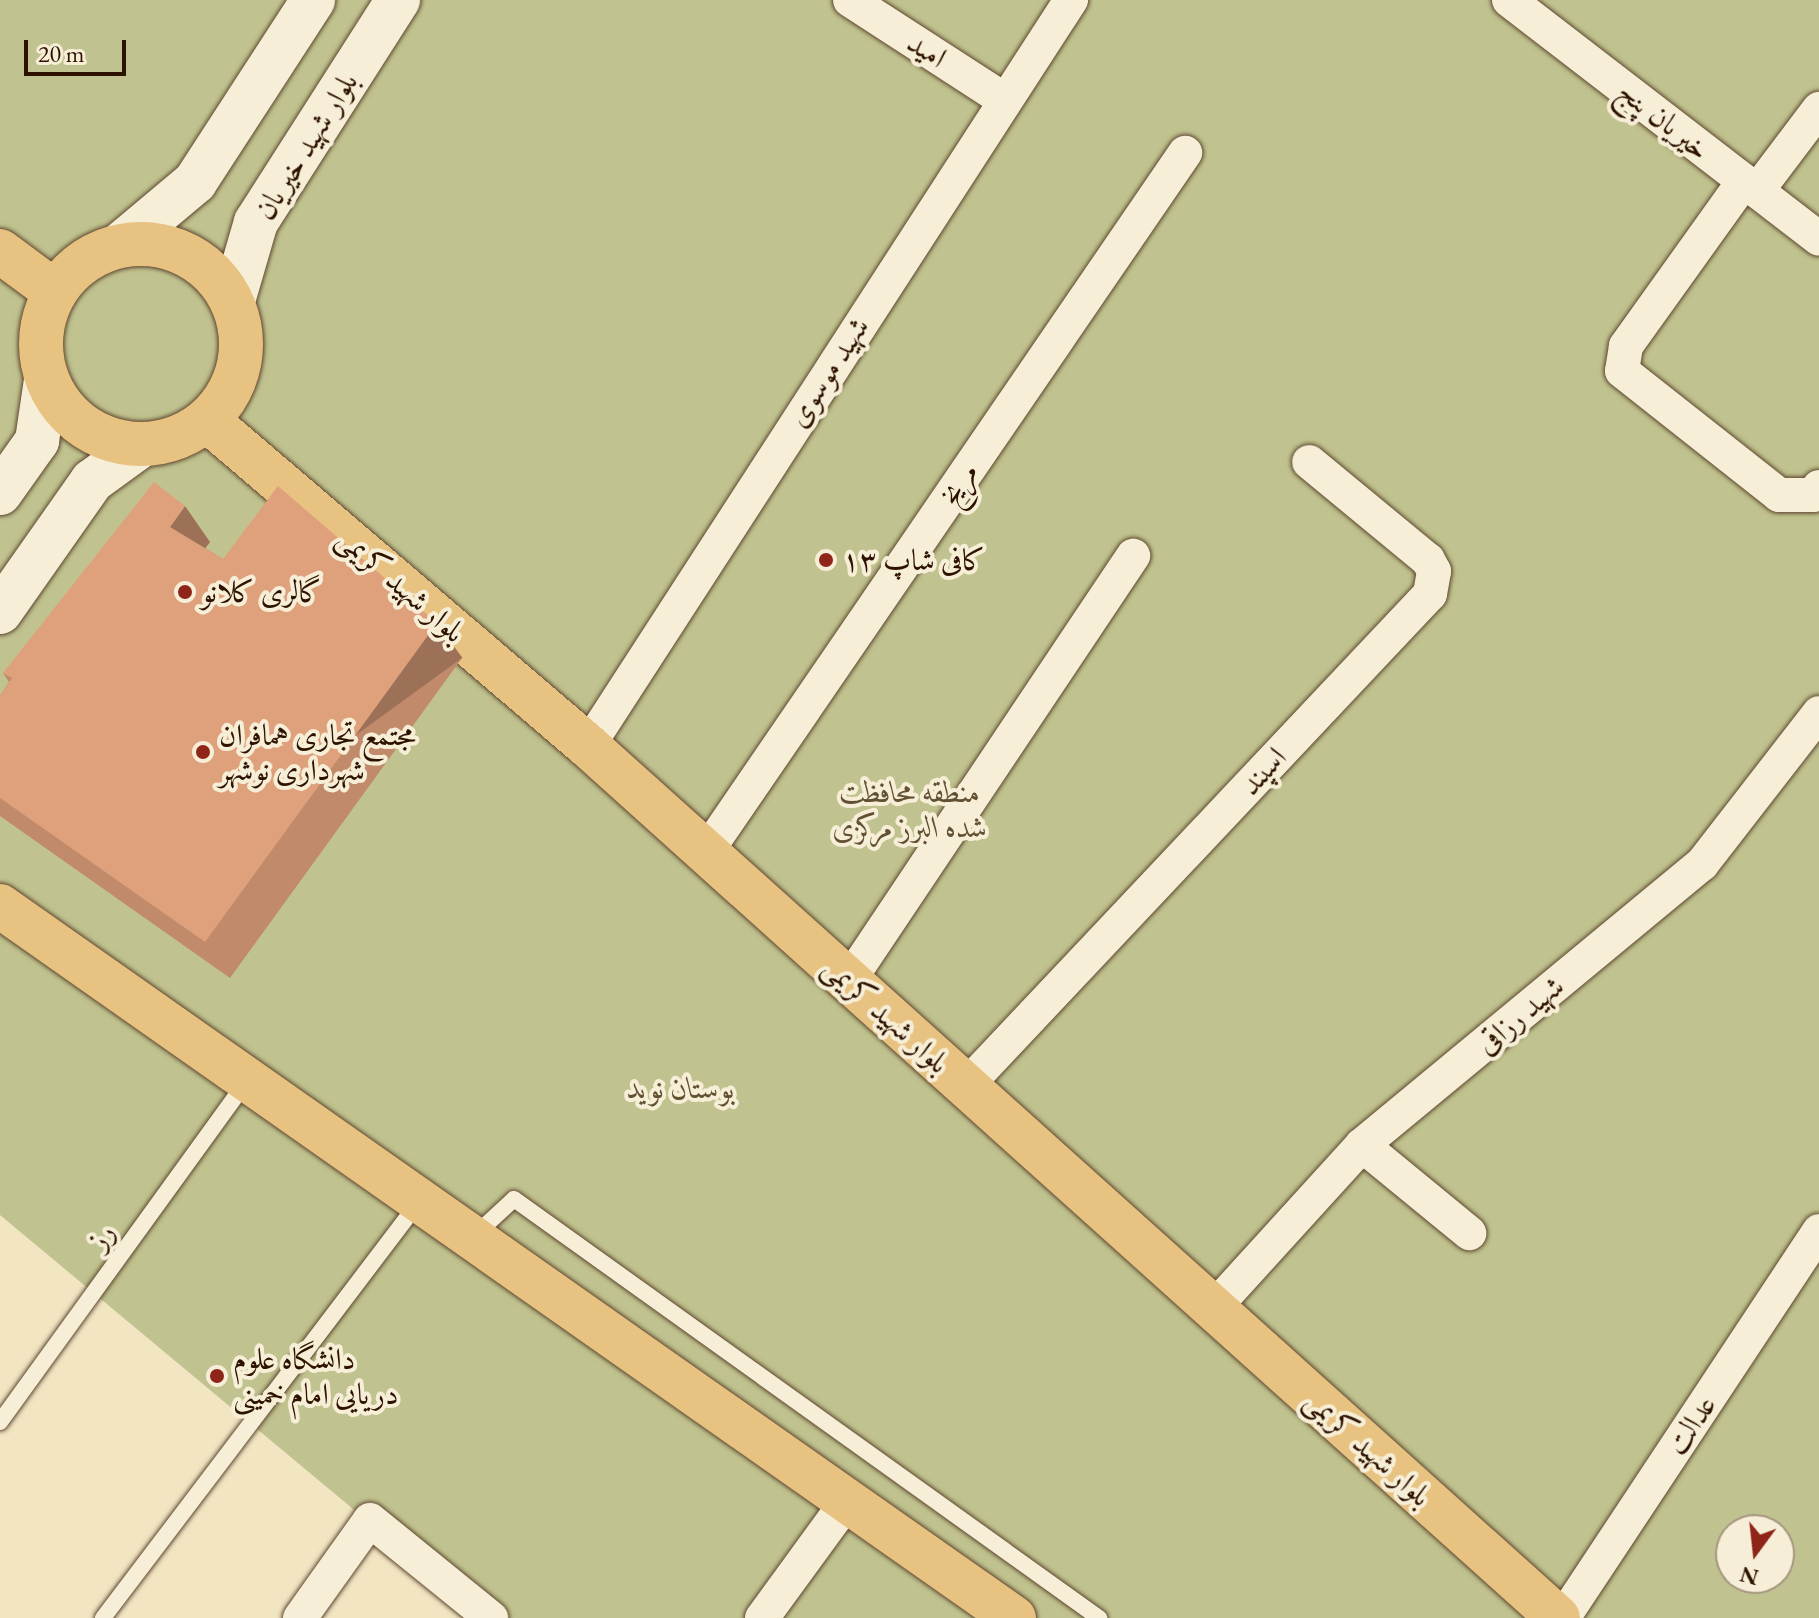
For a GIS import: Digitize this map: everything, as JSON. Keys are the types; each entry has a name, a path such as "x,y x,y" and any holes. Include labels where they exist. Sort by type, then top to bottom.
{"main road":[{"path":"0,493 37,441 46,380 40,350 42,319 54,291 71,270 120,245 195,182 313,0"},
{"name":"بلوار شهید خیریان","path":"233,301 256,222 398,0"},
{"path":"46,380 78,422 120,442 143,444 166,441 207,420 236,377 241,326 233,301 219,279 186,255 148,243 120,245"},
{"path":"0,251 54,291"},
{"name":"بلوار شهید کریمی","path":"207,420 588,746 1212,1310 1560,1618"},
{"path":"0,612 92,481 143,444"},
{"path":"0,906 470,1240 1014,1618"}],"street":[{"name":"امید","path":"850,0 1003,99"},
{"name":"شهید موسوی","path":"588,746 1003,99 1071,0"},
{"name":"خیریان پنج","path":"1509,0 1819,239"},
{"path":"1819,109 1750,186 1626,346 1622,371 1779,495 1813,495 1819,487"},
{"name":"مریخ","path":"705,854 1185,153"},
{"name":"اسپند","path":"966,1086 1430,594 1434,571 1428,560 1309,462"},
{"path":"848,982 1133,556"},
{"name":"شهید رزاقی","path":"1212,1310 1362,1145 1702,864 1819,713"},
{"path":"1362,1145 1469,1233"},
{"name":"عدالت","path":"1560,1618 1819,1231"},
{"path":"762,1618 848,1500"},
{"path":"300,1618 370,1520 491,1618"}],"lane":[{"name":"رز","path":"0,1422 246,1082"},
{"path":"470,1240 514,1199 1099,1618"},
{"path":"100,1615 418,1203"}],"green space":[{"name":"منطقه محافظت شده البرز مرکزی","path":"0,0 1819,0 1819,1618 484,1618 0,1215"}],"building":[{"name":"مجتمع تجاری همافران شهرداری نوشهر","path":"154,482 185,506 170,527 223,559 278,486 437,623 205,942 0,798 0,696 12,678 3,673"}],"place":[{"name":"کافی شاپ ۱۳","path":"826,560"},
{"name":"گالری کلانو","path":"185,592"},
{"name":"مجتمع تجاری همافران شهرداری نوشهر","path":"203,752"},
{"name":"دانشگاه علوم دریایی امام خمینی","path":"217,1376"}],"park label":[{"name":"بوستان نوید","path":"681,1088"}]}
